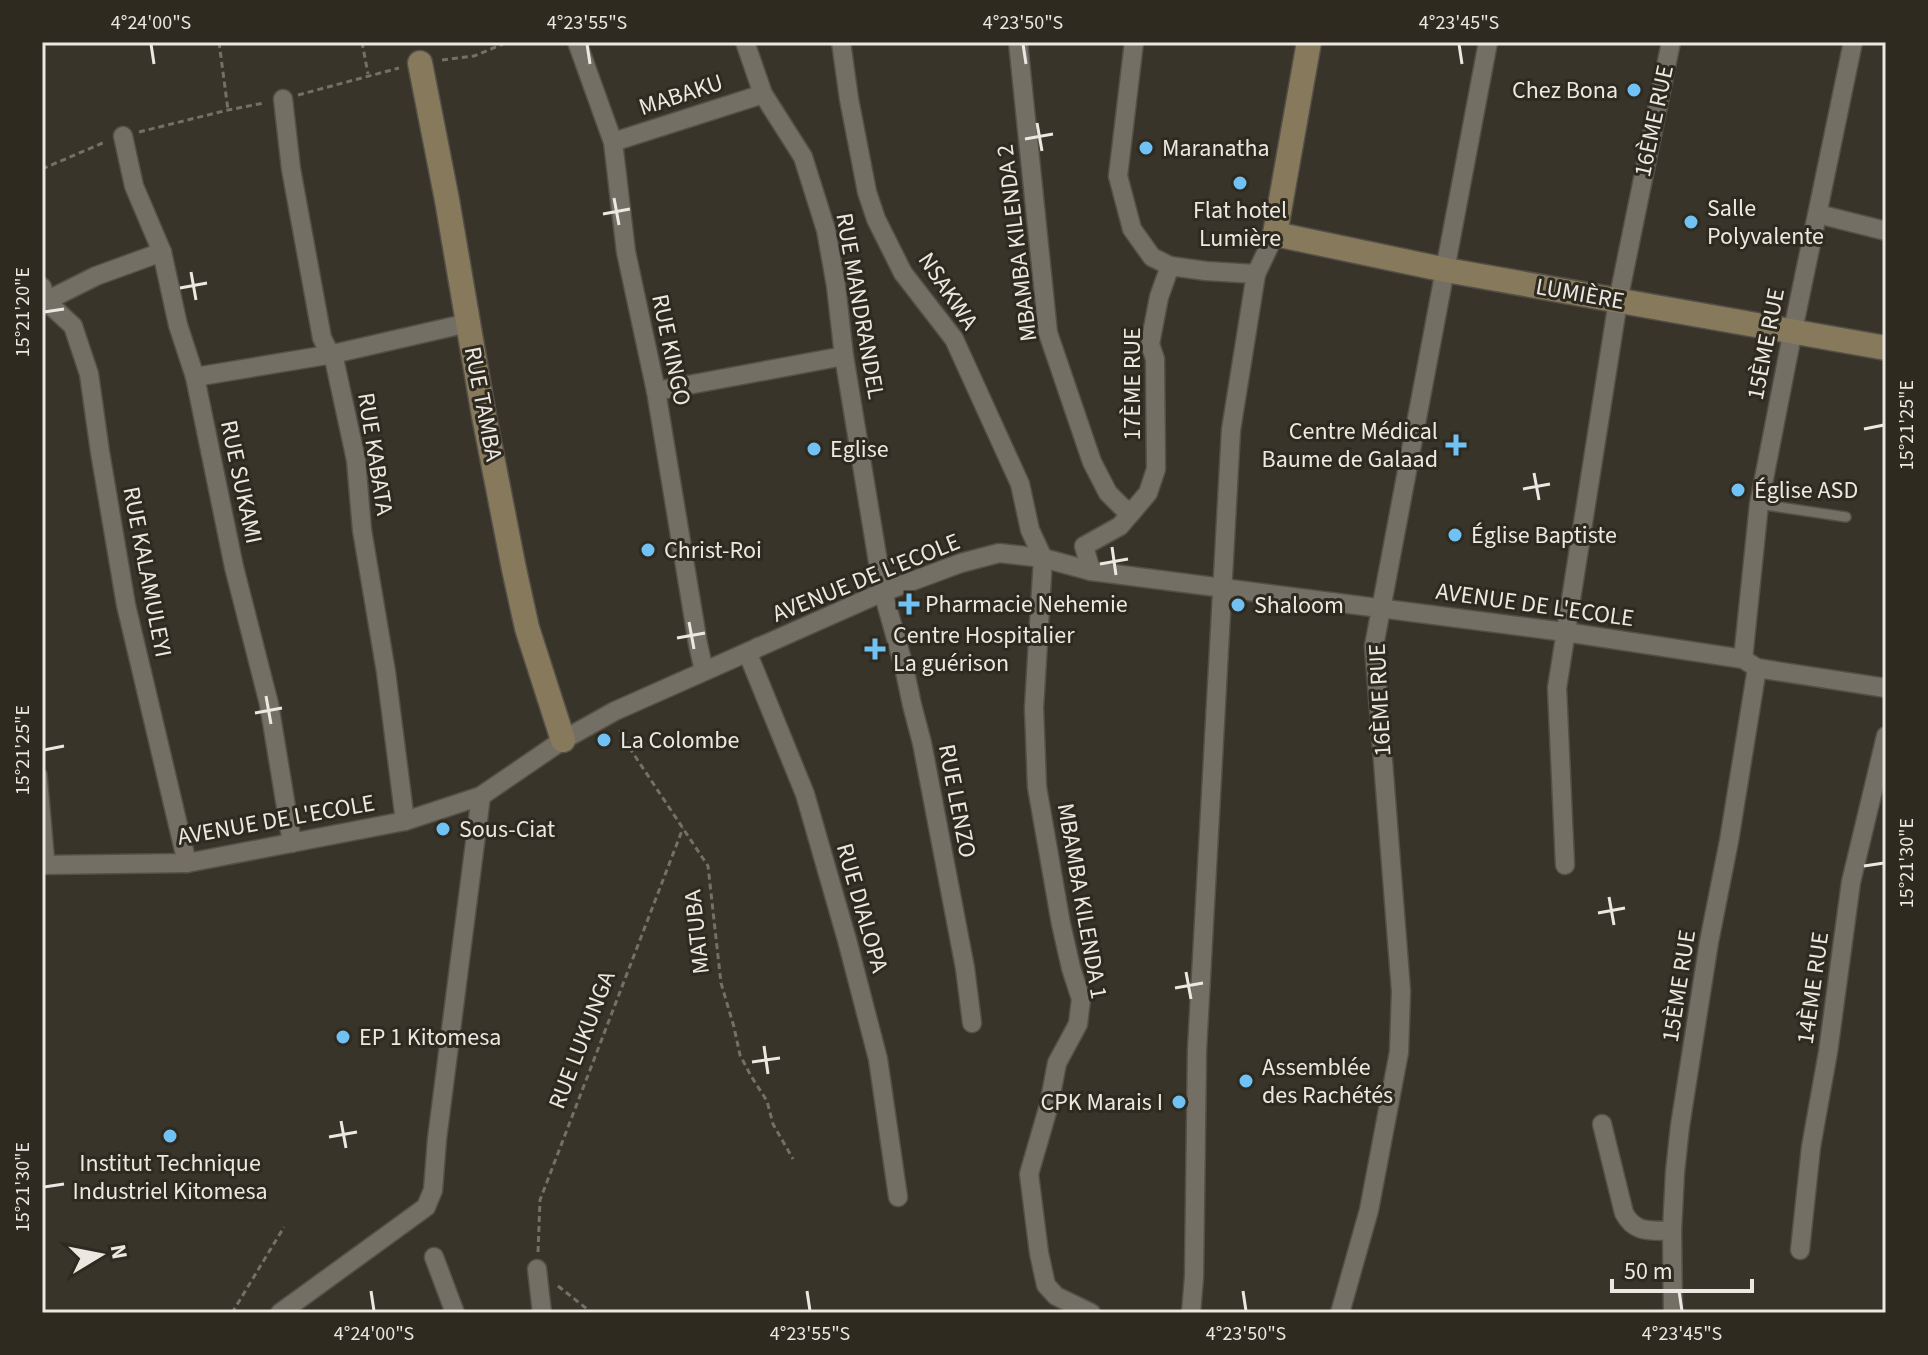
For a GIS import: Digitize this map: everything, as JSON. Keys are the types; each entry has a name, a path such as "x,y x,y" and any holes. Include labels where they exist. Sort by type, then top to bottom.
{"street":[{"name":"RUE KINGO","path":"577,42 613,142 626,252 656,391 704,671"},
{"name":"RUE MANDRANDEL","path":"745,42 763,94 803,157 826,230 883,592"},
{"name":"NSAKWA","path":"841,42 867,192 876,219 903,273 954,339 1020,484 1030,530 1043,558"},
{"name":"MBAMBA KILENDA 2","path":"1018,42 1048,333 1092,462 1108,493 1132,512"},
{"path":"1134,42 1118,176 1132,229 1152,257 1170,266 1256,274"},
{"path":"1191,1313 1197,1050 1231,430 1256,274 1275,234 1309,42"},
{"name":"16ÈME RUE","path":"1340,1313 1369,1210 1399,1052 1401,991 1374,646 1488,42"},
{"name":"16ÈME RUE","path":"1565,865 1557,688 1618,301 1671,42"},
{"name":"15ÈME RUE","path":"1673,1313 1675,1172 1709,942 1729,841 1750,664 1759,504 1853,42"},
{"name":"RUE TAMBA","path":"420,63 514,569 527,628 563,740"},
{"name":"MABAKU","path":"613,142 763,94"},
{"name":"RUE KABATA","path":"283,99 291,169 322,338 333,354 356,460 362,530 386,672 405,821"},
{"name":"RUE SUKAMI","path":"123,136 134,186 162,252 178,325 195,377 234,567 269,704 292,843"},
{"path":"1818,214 1886,231"},
{"name":"LUMIÈRE","path":"1275,234 1446,270 1886,348"},
{"path":"44,294 162,252"},
{"name":"17ÈME RUE","path":"1091,571 1084,546 1120,526 1148,493 1156,469 1155,359 1150,344 1159,297 1170,266"},
{"name":"RUE KALAMULEYI","path":"44,294 73,326 89,374 126,605 187,863"},
{"path":"195,377 333,354 468,323"},
{"path":"656,391 844,356"},
{"name":"AVENUE DE L'ECOLE","path":"46,865 187,863 405,821 481,796 563,740 615,711 883,592 961,563 999,553 1043,558 1091,571 1565,632 1886,688"},
{"name":"MBAMBA KILENDA 1","path":"1043,558 1034,708 1037,787 1061,924 1081,999 1078,1024 1057,1063 1049,1105 1029,1174 1046,1285 1056,1296 1091,1313"},
{"name":"RUE LENZO","path":"883,592 922,743 965,968 972,1023"},
{"name":"RUE DIALOPA","path":"758,647 748,654 805,794 878,1059 898,1197"},
{"name":"14ÈME RUE","path":"1800,1250 1811,1147 1828,1052 1851,882 1886,736"},
{"path":"280,1313 426,1207 433,1190 481,796"},
{"path":"1602,1124 1624,1213 1630,1224 1639,1229 1672,1231"},
{"path":"434,1257 455,1313"},
{"path":"537,1269 542,1313"}],"lane":[{"path":"1759,504 1846,517"},
{"path":"42,774 46,865"}],"path":[{"path":"219,42 228,110"},
{"path":"362,42 368,75"},
{"name":"MATUBA","path":"615,711 621,735 708,866 721,983 740,1055 767,1101 773,1124 793,1159"},
{"name":"RUE LUKUNGA","path":"537,1269 540,1200 683,828"},
{"path":"232,1313 284,1227"},
{"path":"537,1269 592,1313"}],"place":[{"name":"Chez Bona","path":"1634,90"},
{"name":"Maranatha","path":"1146,148"},
{"name":"Flat hotel Lumière","path":"1240,183"},
{"name":"Salle Polyvalente","path":"1691,222"},
{"name":"Centre Médical Baume de Galaad","path":"1456,445"},
{"name":"Eglise","path":"814,449"},
{"name":"Église ASD","path":"1738,490"},
{"name":"Église Baptiste","path":"1455,535"},
{"name":"Christ-Roi","path":"648,550"},
{"name":"Pharmacie Nehemie","path":"909,604"},
{"name":"Shaloom","path":"1238,605"},
{"name":"Centre Hospitalier La guérison","path":"875,649"},
{"name":"La Colombe","path":"604,740"},
{"name":"Sous-Ciat","path":"443,829"},
{"name":"EP 1 Kitomesa","path":"343,1037"},
{"name":"Assemblée des Rachétés","path":"1246,1081"},
{"name":"CPK Marais I","path":"1179,1102"},
{"name":"Institut Technique Industriel Kitomesa","path":"170,1136"}]}
